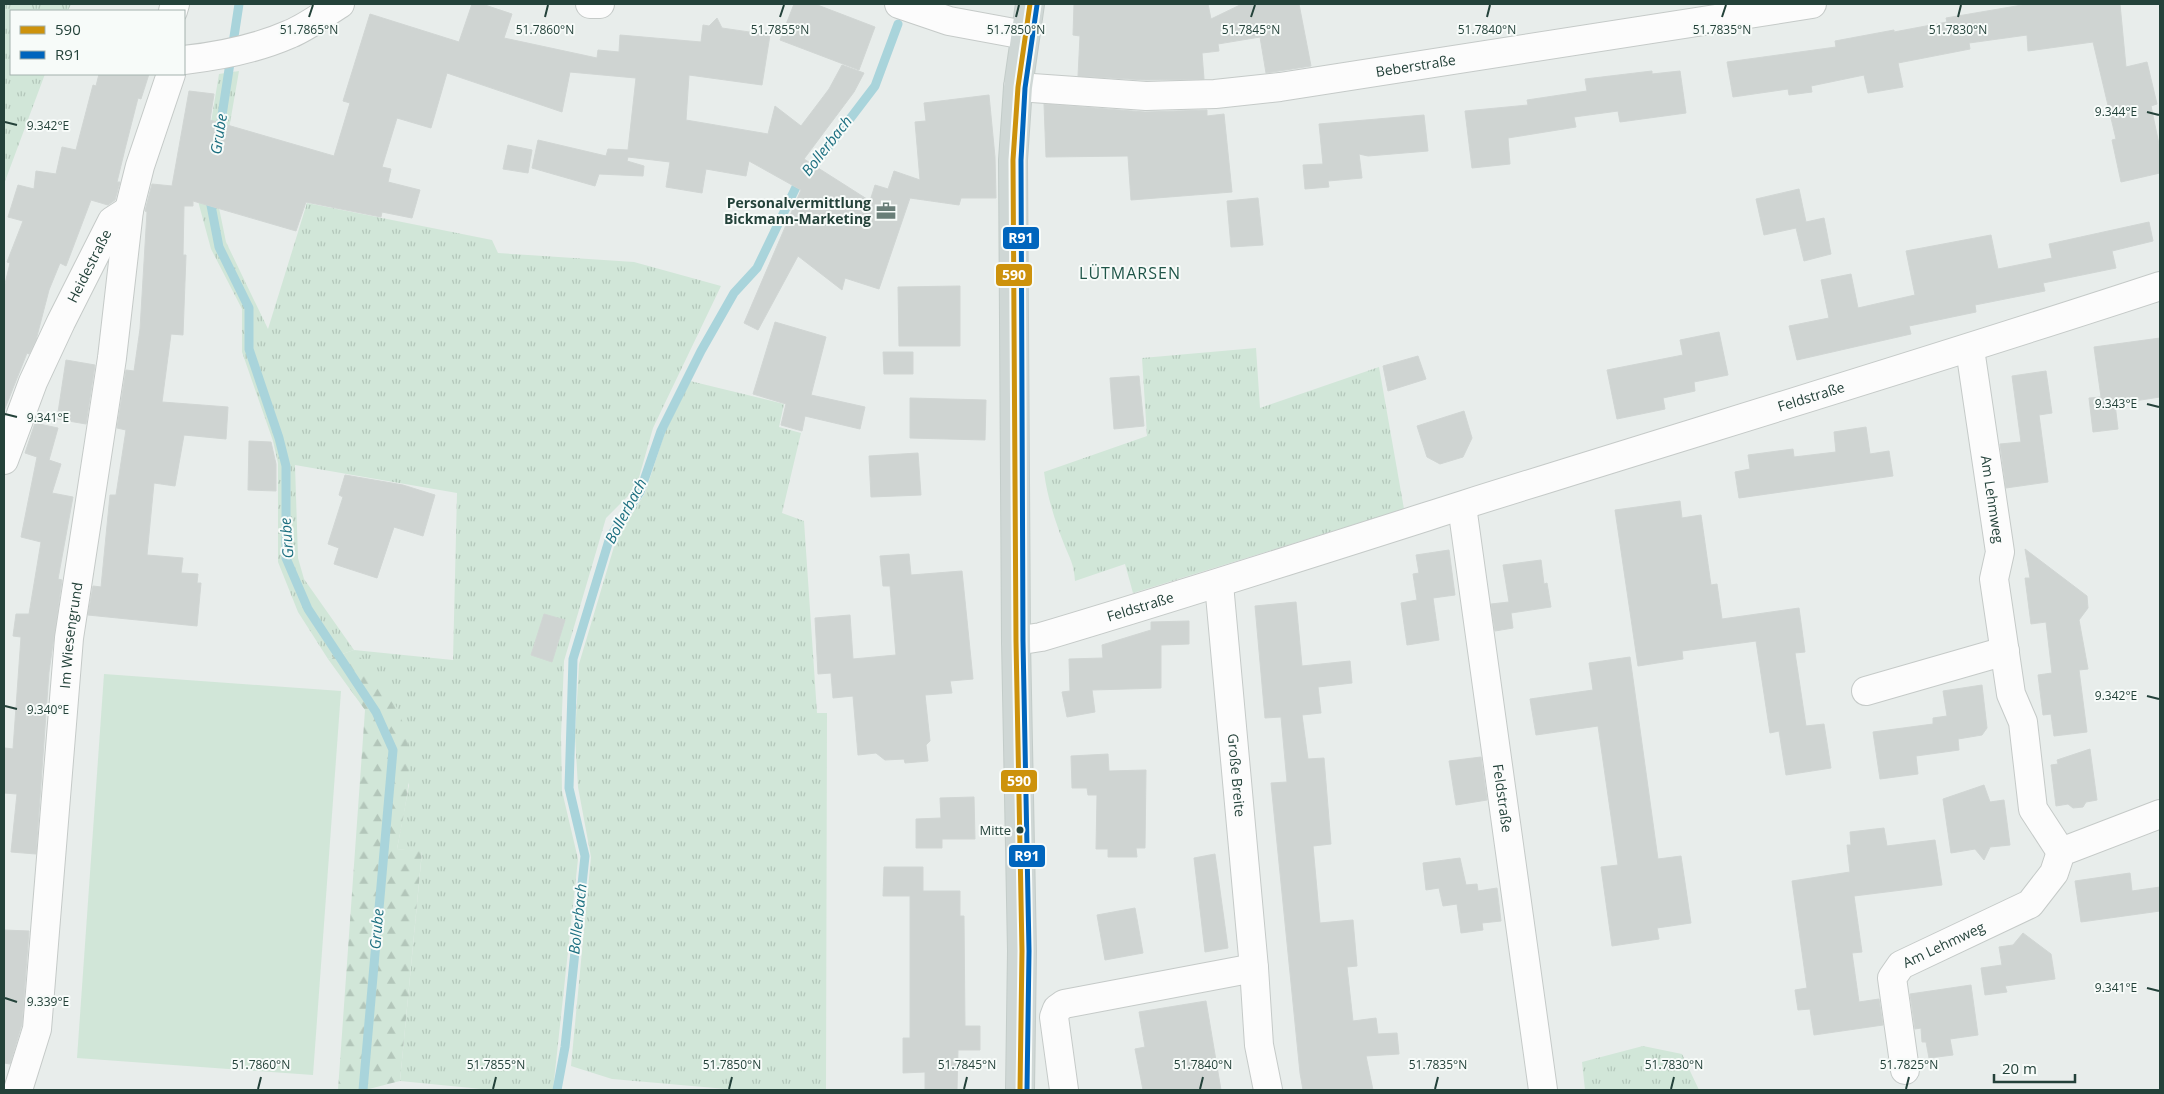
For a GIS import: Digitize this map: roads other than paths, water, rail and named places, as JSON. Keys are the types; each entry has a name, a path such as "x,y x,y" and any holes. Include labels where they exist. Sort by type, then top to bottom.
{"main road":[{"path":"1020,1090 1022,951 1016,640 1013,170 1018,87 1030,4"}],"street":[{"path":"196,58 252,48 291,34 340,4"},
{"path":"590,4 598,4"},
{"path":"899,4 949,22 1025,34"},
{"name":"Beberstraße","path":"1018,87 1146,96 1215,94 1280,87 1812,4"},
{"path":"129,210 140,166 171,75"},
{"name":"Heidestraße","path":"4,460 32,382 61,322 112,221 129,210"},
{"name":"Im Wiesengrund","path":"18,1090 37,1029 69,638 112,358 129,210"},
{"name":"Feldstraße","path":"1016,640 1041,637 1219,584 1462,506 1970,349 2160,286"},
{"name":"Am Lehmweg","path":"1905,1070 1892,978 1901,965 2030,904 2054,872 2061,852 2033,809 2023,722 2011,694 1994,579 2000,552 1970,349"},
{"name":"Feldstraße","path":"1462,506 1543,1090"},
{"name":"Große Breite","path":"1219,584 1254,968 1259,1044 1268,1090"},
{"path":"1866,691 2005,651"},
{"path":"2061,852 2160,814"},
{"path":"1064,1090 1054,1017 1057,1008 1064,1004 1254,968"}],"waterway":[{"name":"Grube","path":"219,135 239,4"},
{"name":"Bollerbach","path":"557,1090 565,1047 585,856 569,788 573,659 610,537 640,492 661,431 701,351 734,293 757,268 797,185 875,86 898,24"},
{"name":"Grube","path":"209,195 219,247 249,308 249,349 279,438 286,466 286,558 308,609 376,712 393,750 363,1090"}],"place":[{"name":"Personalvermittlung Bickmann-Marketing","path":"886,211"},
{"name":"Mitte","path":"1020,830"}],"district":[{"name":"LÜTMARSEN","path":"1130,273"}]}
